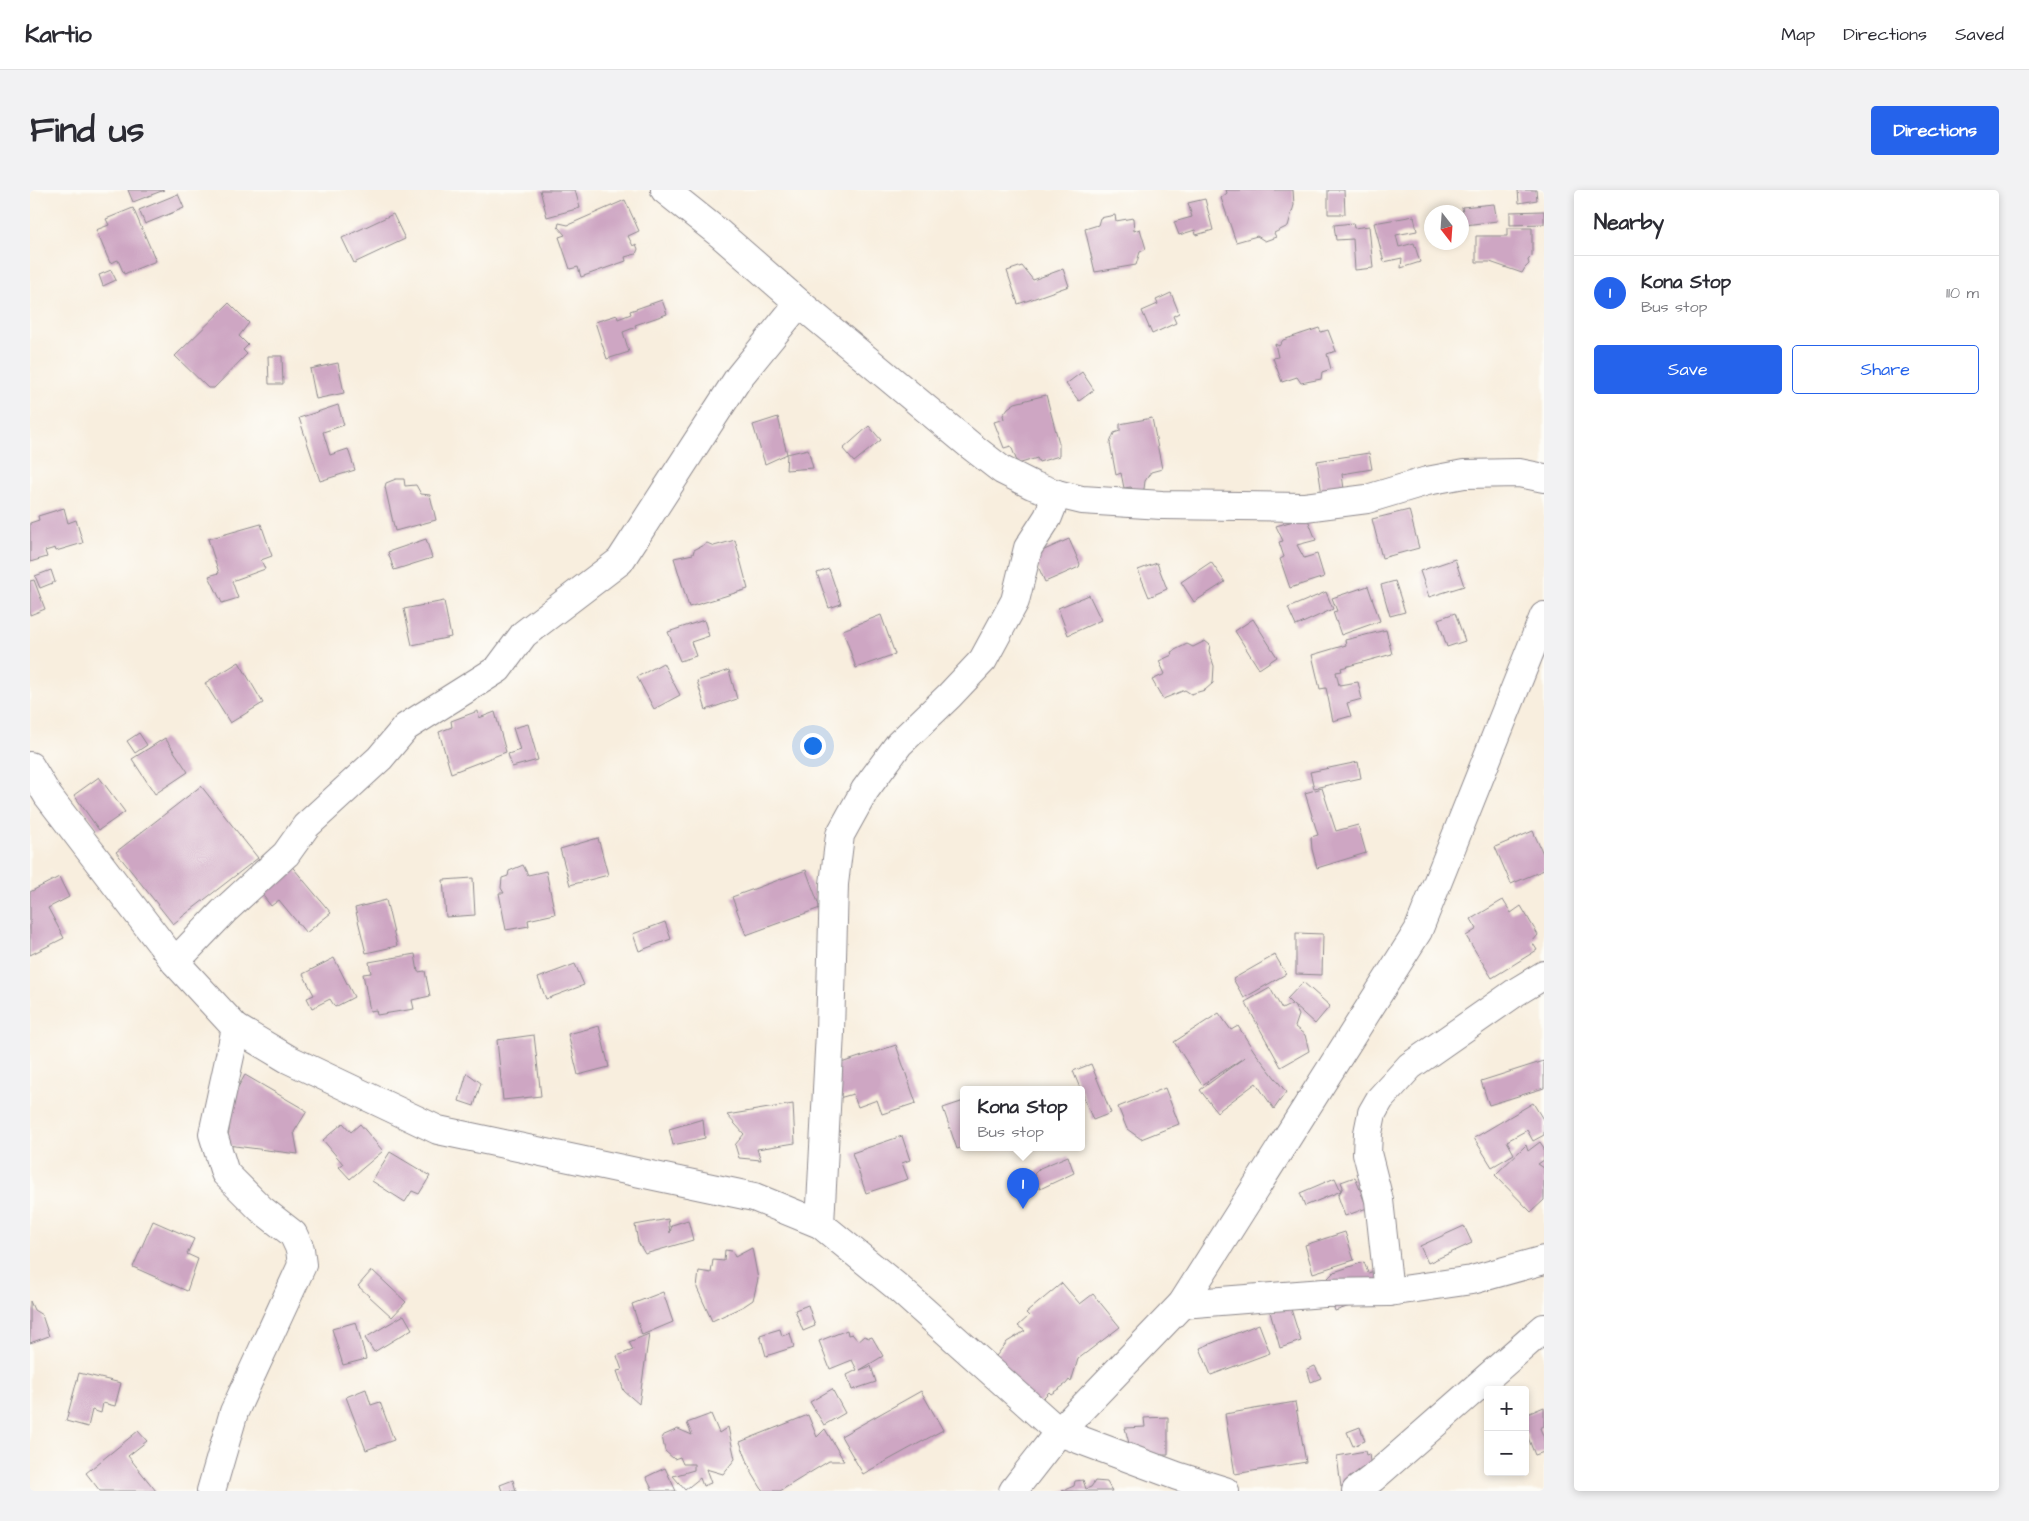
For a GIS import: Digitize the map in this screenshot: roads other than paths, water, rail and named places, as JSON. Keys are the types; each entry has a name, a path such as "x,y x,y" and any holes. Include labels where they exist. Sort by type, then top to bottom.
{"street":[{"path":"664,190 720,234 799,303 1002,470 1032,485 1057,494 1082,500 1162,505 1305,507 1367,498 1426,481 1464,474 1519,473 1544,478"},
{"path":"175,962 224,911 286,854 306,826 380,758 406,727 498,669 524,634 620,561 739,377 799,303"},
{"path":"820,1224 830,1032 834,884 840,835 865,790 898,744 949,696 983,660 1015,601 1028,548 1048,517 1057,494"},
{"path":"1013,1491 1059,1432 1182,1304 1418,931 1544,616"},
{"path":"30,766 48,796 175,962 236,1028 288,1060 438,1130 754,1197 820,1224 896,1286 1059,1432 1176,1476 1225,1491"},
{"path":"1389,1292 1378,1200 1367,1153 1372,1113 1380,1099 1410,1066 1516,992 1544,975"},
{"path":"211,1491 234,1412 302,1265 300,1249 293,1234 261,1209 225,1173 213,1134 236,1028"},
{"path":"1182,1304 1324,1293 1389,1292 1472,1280 1544,1260"},
{"path":"1356,1491 1374,1478 1544,1328"}],"place":[{"name":"Kona Stop","path":"1023,1209"}]}
